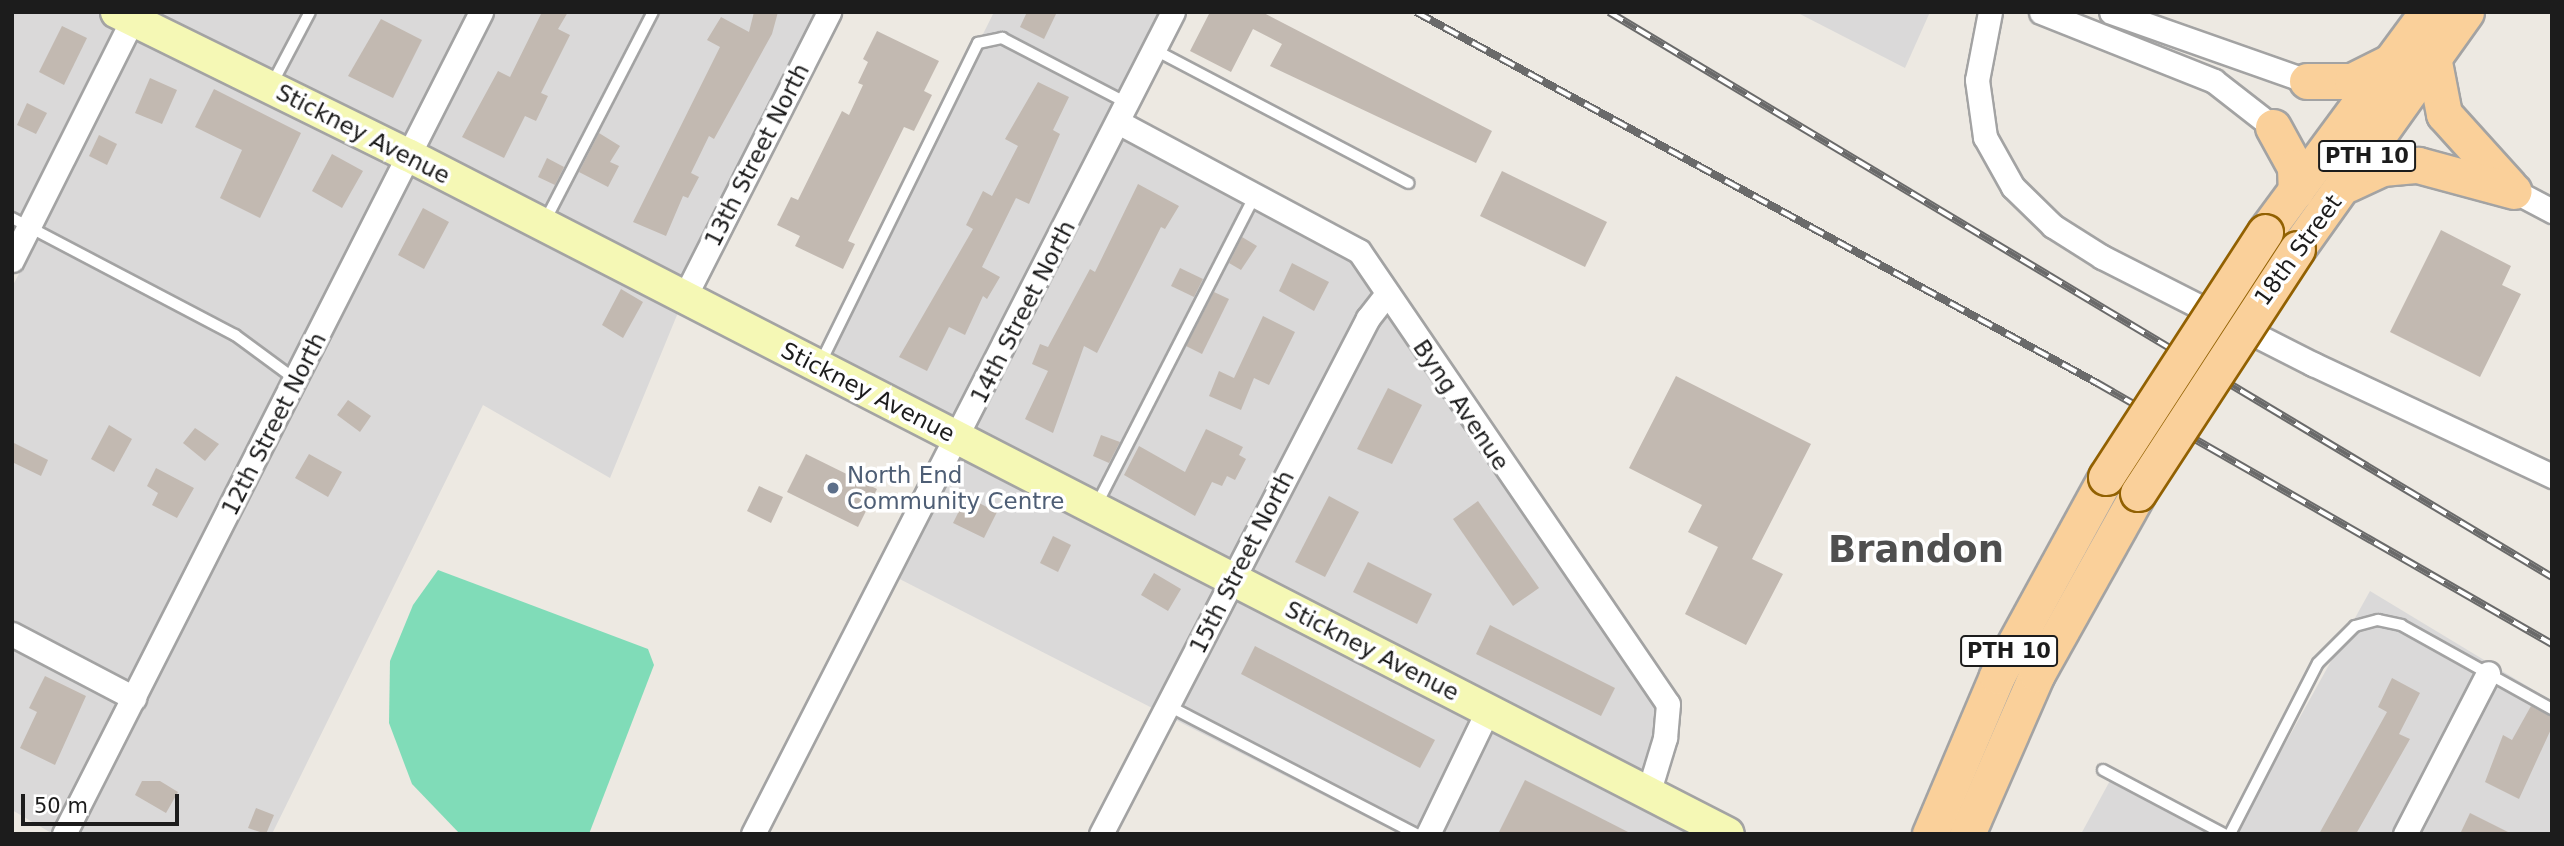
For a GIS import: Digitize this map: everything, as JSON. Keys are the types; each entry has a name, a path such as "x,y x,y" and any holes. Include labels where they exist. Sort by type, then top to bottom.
{"main road":[{"name":"18th Street","path":"1930,834 1997,676 2106,477 2265,232 2427,12"},
{"name":"18th Street","path":"1968,834 2037,674 2138,493 2297,249 2434,62 2466,12"},
{"path":"2307,81 2352,81 2393,60"},
{"path":"2434,62 2444,114 2472,152 2514,191"},
{"path":"2273,127 2292,156 2296,191"},
{"path":"2345,186 2382,167 2418,165 2514,191"}],"street":[{"name":"12th Street North","path":"64,834 481,12"},
{"name":"13th Street North","path":"684,298 829,12"},
{"name":"14th Street North","path":"752,834 959,439 1157,51 1173,12"},
{"path":"1990,12 1977,80 1984,138 2013,187 2053,226 2102,257 2313,364 2552,476"},
{"path":"2041,12 2214,80 2273,127"},
{"path":"2111,12 2307,81"},
{"name":"Stickney Avenue","path":"128,15 408,155 1728,834"},
{"path":"12,260 20,222 128,15"},
{"name":"Byng Avenue","path":"1124,114 1255,195 1359,251 1668,704 1665,738 1648,794"},
{"path":"2514,191 2552,211"},
{"name":"15th Street North","path":"1101,834 1368,318 1387,294"},
{"path":"12,634 134,698"},
{"path":"2405,834 2488,673"},
{"path":"1428,834 1488,710"}],"lane":[{"path":"271,88 310,12"},
{"path":"543,225 653,12"},
{"path":"819,366 978,43 1002,38 1124,114"},
{"path":"1157,51 1408,183"},
{"path":"1095,508 1255,195"},
{"path":"20,222 235,335 296,380"},
{"path":"2230,834 2318,663 2355,626 2378,620 2401,625 2552,709"},
{"path":"1169,706 1416,834"},
{"path":"2103,770 2224,834"}],"shaded area":[{"path":"12,12 829,12 684,298 610,478 483,405 272,834 53,834 12,810 12,287 22,268 12,263"},
{"path":"994,12 1173,12 1120,123 1359,251 1668,704 1649,794 1728,834 1399,834 882,570 945,450 811,380"},
{"path":"1796,12 1930,12 1905,68"},
{"path":"2370,591 2552,701 2552,834 2235,834"},
{"path":"2112,777 2225,834 2081,834"}],"green space":[{"path":"438,570 648,649 654,665 589,834 460,834 412,784 389,723 390,661 413,605"}],"building":[{"path":"542,12 568,12 558,29 570,35 541,93 548,96 536,121 525,116 504,158 462,137 498,71 510,77"},
{"path":"754,12 778,12 772,34 714,139 709,136 691,173 699,177 688,198 683,196 666,236 633,222 720,47 707,40 721,17 749,32"},
{"path":"1027,12 1057,12 1044,39 1020,27"},
{"path":"1210,12 1262,12 1492,131 1476,163 1270,66 1282,44 1253,29 1231,72 1190,51"},
{"path":"381,19 422,40 393,98 348,76"},
{"path":"62,26 87,38 64,85 39,72"},
{"path":"877,31 939,61 924,91 932,95 914,131 904,127 848,241 855,244 843,269 795,246 800,236 777,225 791,197 798,200 842,111 849,115 863,85 858,83 868,62 863,59"},
{"path":"150,78 177,90 162,124 135,113"},
{"path":"1038,82 1069,97 1053,130 1060,134 1029,204 1016,198 982,267 1000,277 987,299 983,296 965,335 949,327 927,371 899,357 973,229 966,225 983,191 992,196 1018,146 1005,139"},
{"path":"214,89 301,133 260,218 220,198 242,150 195,127"},
{"path":"27,103 47,113 36,134 17,125"},
{"path":"599,133 620,146 610,162 619,166 608,187 579,172"},
{"path":"99,135 117,144 107,165 89,156"},
{"path":"332,154 363,171 342,208 312,191"},
{"path":"547,158 564,167 555,185 538,177"},
{"path":"1502,171 1607,222 1585,267 1480,216"},
{"path":"1138,184 1179,206 1165,229 1161,227 1097,353 1084,346 1053,433 1025,419 1048,371 1032,364 1040,344 1048,347 1090,269 1095,272"},
{"path":"423,208 449,222 424,269 398,255"},
{"path":"2441,230 2511,266 2502,285 2521,294 2480,377 2390,332"},
{"path":"1242,237 1257,246 1241,270 1229,263"},
{"path":"1292,263 1329,282 1314,311 1279,291"},
{"path":"1180,268 1203,279 1194,297 1171,286"},
{"path":"621,289 643,302 623,338 602,325"},
{"path":"1214,292 1229,299 1202,354 1186,346"},
{"path":"1263,316 1295,332 1269,385 1254,378 1241,410 1209,396 1219,371 1234,378"},
{"path":"1676,376 1811,444 1752,559 1783,574 1746,645 1685,614 1718,547 1688,532 1702,505 1629,468"},
{"path":"1388,388 1422,405 1392,464 1357,449"},
{"path":"348,400 371,416 360,432 337,415"},
{"path":"109,425 132,439 114,472 91,459"},
{"path":"195,428 219,444 205,461 183,443"},
{"path":"1206,429 1243,447 1239,455 1246,459 1235,480 1227,476 1222,486 1212,482 1195,516 1124,475 1139,446 1185,472"},
{"path":"1101,435 1120,442 1109,463 1093,456"},
{"path":"12,442 48,460 41,476 12,462"},
{"path":"309,454 342,472 328,497 295,478"},
{"path":"806,454 877,489 858,527 787,492"},
{"path":"156,468 194,488 177,518 152,505 158,493 147,486"},
{"path":"759,486 783,497 771,523 747,511"},
{"path":"1329,496 1359,512 1325,577 1295,562"},
{"path":"1478,501 1539,588 1513,606 1453,519"},
{"path":"977,502 997,512 984,538 953,523 962,505 973,511"},
{"path":"1053,536 1071,545 1058,572 1040,563"},
{"path":"1368,562 1432,594 1417,624 1353,592"},
{"path":"1154,573 1181,589 1168,611 1141,595"},
{"path":"1490,625 1615,688 1601,716 1476,654"},
{"path":"1255,646 1435,740 1420,768 1241,674"},
{"path":"45,676 86,696 55,765 20,748 37,712 29,708"},
{"path":"2392,678 2420,693 2399,734 2410,739 2356,834 2319,834 2387,712 2378,707"},
{"path":"2531,706 2552,717 2552,727 2519,799 2485,782 2503,735 2512,740"},
{"path":"1525,780 1581,808 1632,834 1498,834"},
{"path":"142,781 160,781 178,792 166,813 135,795"},
{"path":"256,808 274,815 266,834 248,828"},
{"path":"2470,813 2512,834 2460,834"}],"railway":[{"path":"1416,12 2097,383 2552,644"},
{"path":"1609,12 2552,577"}],"place":[{"name":"North End Community Centre","path":"833,488"}],"district":[{"name":"Brandon","path":"1916,550"}]}
